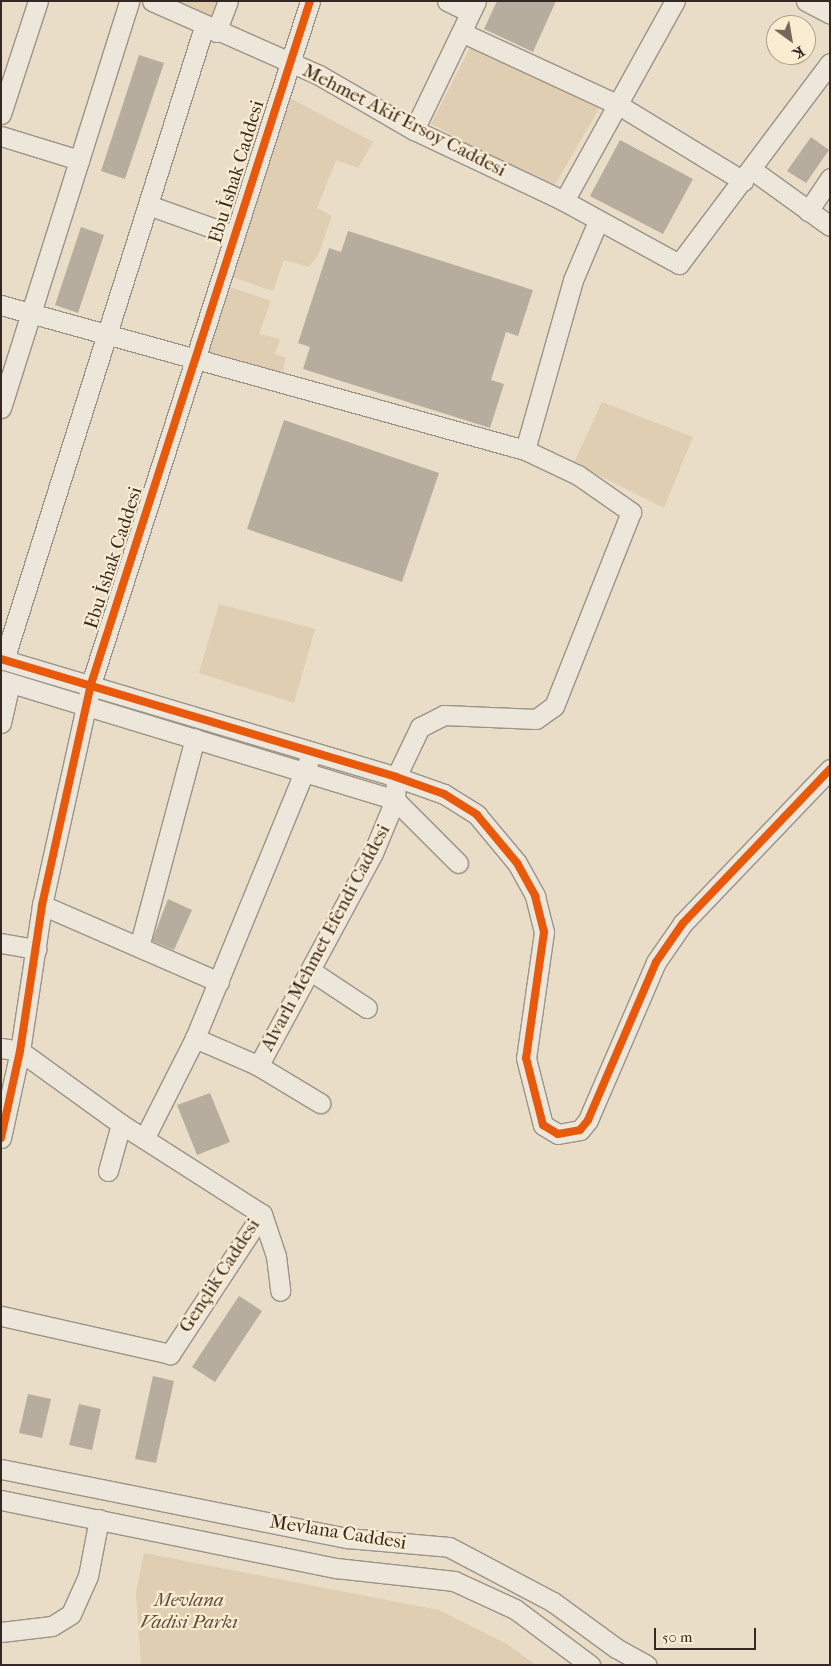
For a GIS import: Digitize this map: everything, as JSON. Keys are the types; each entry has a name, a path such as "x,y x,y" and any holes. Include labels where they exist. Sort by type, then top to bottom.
{"street":[{"path":"1,114 38,1"},
{"path":"1,408 129,1"},
{"name":"Mehmet Akif Ersoy Caddesi","path":"152,1 210,29 287,61 414,130 564,201 678,264 747,175"},
{"path":"228,1 210,29 148,205 104,336 3,659 396,777 444,794 477,815 517,863 535,896 544,932 544,952 526,1058 543,1125 558,1134 580,1130 588,1120 656,962 683,923 830,769"},
{"name":"Ebu İshak Caddesi","path":"1,1138 20,1051 42,905 91,684 235,236 287,61 310,1"},
{"path":"414,130 463,33 473,7 447,1"},
{"path":"564,201 675,1"},
{"path":"806,1 830,14"},
{"path":"463,33 617,104 747,175 830,226"},
{"path":"747,175 830,63"},
{"path":"1,136 79,160"},
{"path":"808,211 830,178"},
{"path":"148,205 235,236"},
{"path":"525,450 573,280 598,220"},
{"path":"1,305 32,312 104,336 194,361 525,450 586,480 631,512 554,706 536,720 483,714 431,719 420,728 396,777 395,800 458,863"},
{"path":"1,723 6,681"},
{"name":"Alvarlı Mehmet Efendi Caddesi","path":"6,681 395,800 373,853 311,970 257,1065 195,1038"},
{"path":"139,948 195,738"},
{"path":"144,1139 195,1038 312,751"},
{"path":"42,905 219,982"},
{"path":"1,943 36,949"},
{"path":"311,970 367,1008"},
{"name":"Gençlik Caddesi","path":"1,1048 20,1051 121,1124 262,1214 170,1354 1,1316"},
{"path":"257,1065 320,1103"},
{"path":"108,1171 121,1124"},
{"path":"262,1214 276,1256 280,1291"},
{"name":"Mevlana Caddesi","path":"1,1469 342,1537 449,1548 553,1602 616,1648 647,1665"},
{"name":"Mevlana Caddesi","path":"1,1500 336,1568 454,1581 515,1609 590,1665"},
{"path":"1,1632 52,1626 71,1614 88,1576 99,1519"},
{"path":"336,1568 342,1537"}],"green space":[{"path":"143,1 219,1 209,27"},
{"path":"472,44 600,107 553,188 431,124"},
{"path":"290,98 373,142 358,168 336,160 317,208 332,216 318,255 309,267 284,260 273,291 232,277"},
{"path":"230,287 271,301 259,334 280,339 275,354 286,358 281,378 293,382 288,395 205,367"},
{"path":"602,402 693,437 664,508 574,463"},
{"path":"219,604 315,629 294,703 199,673"},
{"name":"Mevlana Vadisi Parkı","path":"144,1553 439,1610 507,1644 536,1665 141,1665 136,1593"}],"building":[{"path":"497,1 556,1 533,52 484,29"},
{"path":"139,55 164,63 125,179 101,171"},
{"path":"811,137 829,150 806,183 787,171"},
{"path":"620,140 693,179 663,234 590,196"},
{"path":"81,227 104,235 78,313 55,305"},
{"path":"348,231 533,290 518,336 506,332 491,380 504,384 490,428 303,369 310,347 298,343 329,248 341,252"},
{"path":"284,420 439,473 402,582 247,529"},
{"path":"168,899 192,910 174,950 152,941"},
{"path":"210,1093 230,1142 197,1155 177,1105"},
{"path":"239,1296 262,1311 215,1382 192,1367"},
{"path":"153,1376 174,1381 156,1463 135,1459"},
{"path":"28,1394 51,1399 42,1438 19,1433"},
{"path":"79,1404 101,1409 92,1450 69,1445"}],"cycle path":[{"path":"1,1138 20,1051 42,905 91,684 310,1"},
{"path":"1,659 396,777 444,794 477,815 517,863 535,896 544,932 526,1058 543,1125 558,1134 580,1130 588,1120 656,962 683,923 830,769"}]}
